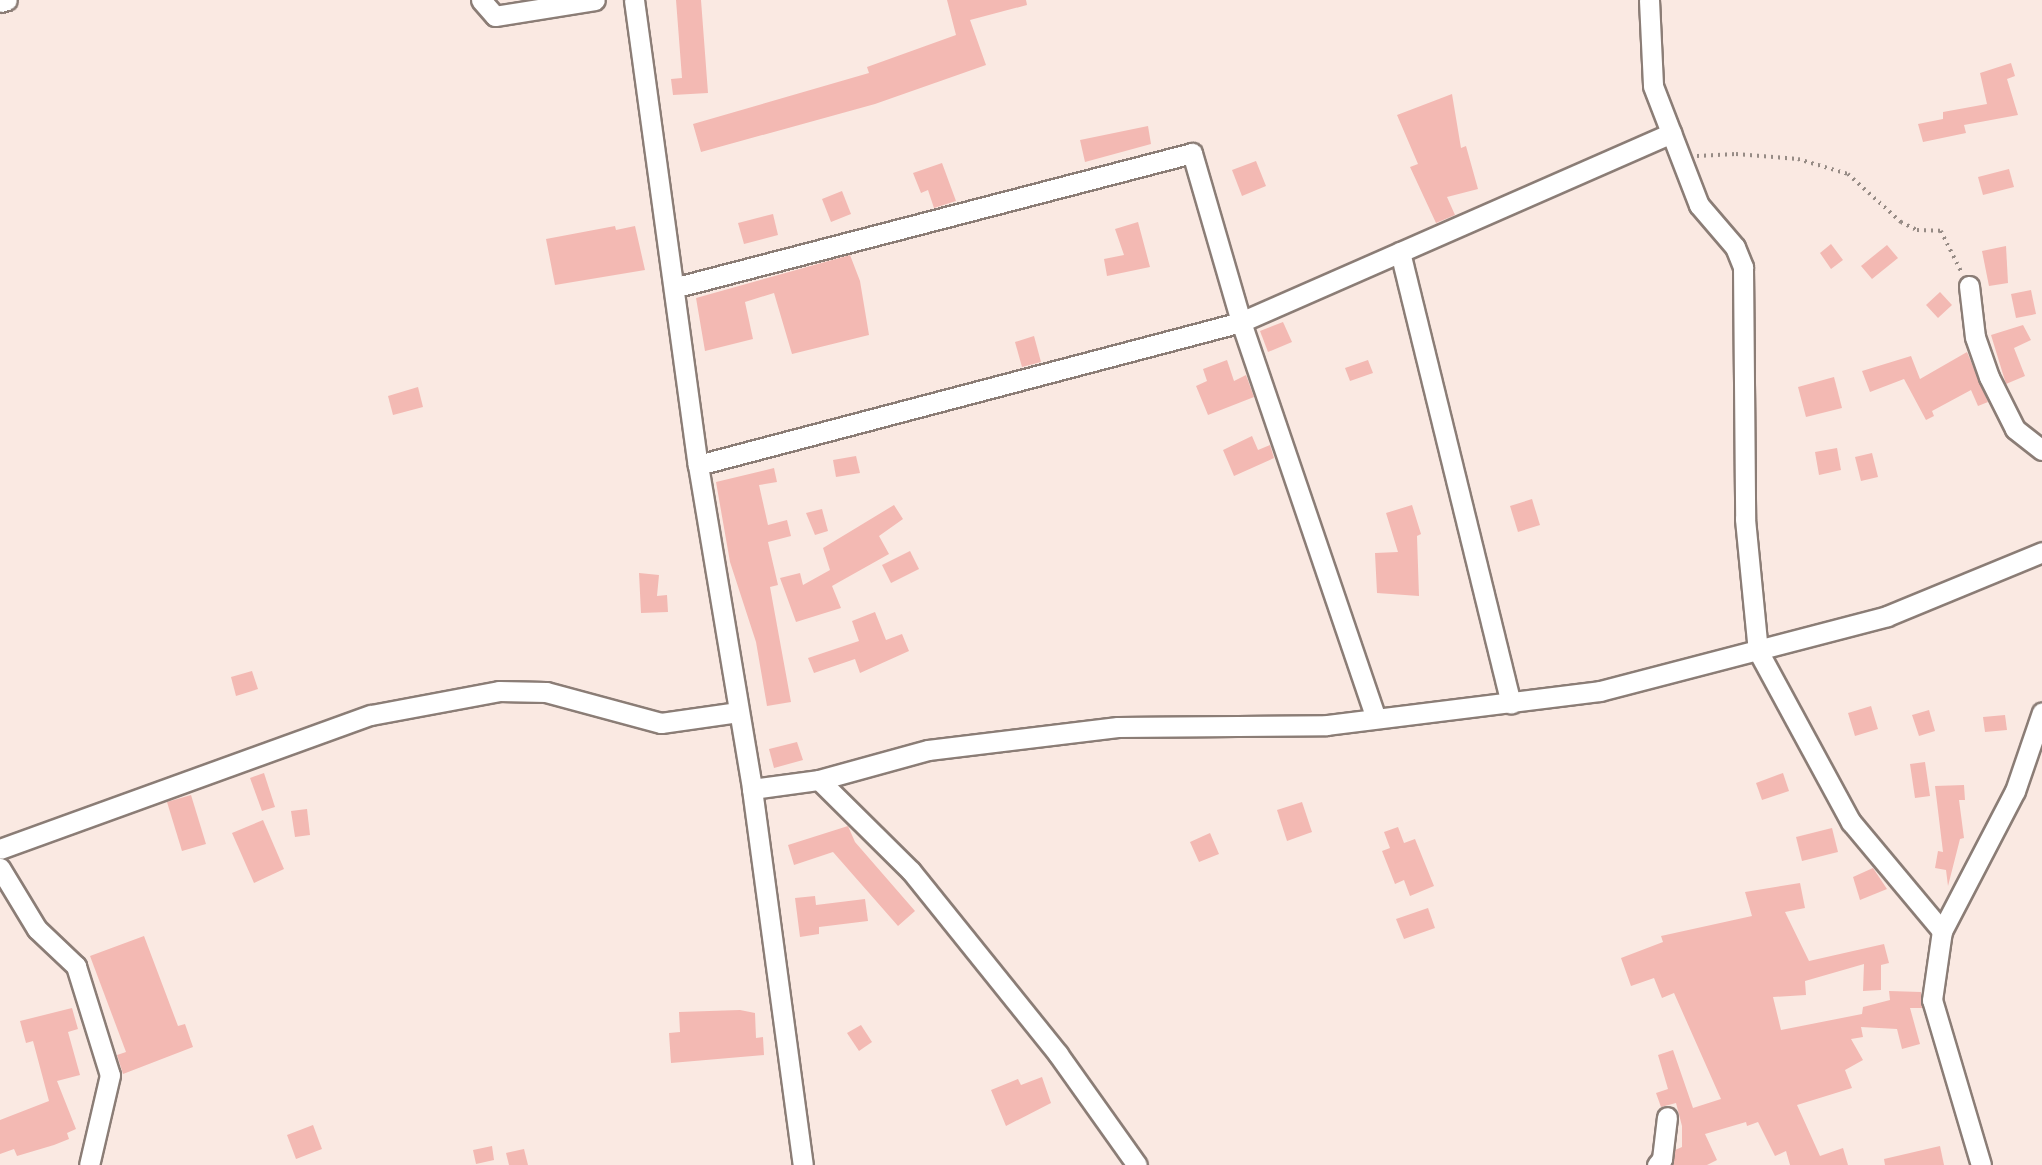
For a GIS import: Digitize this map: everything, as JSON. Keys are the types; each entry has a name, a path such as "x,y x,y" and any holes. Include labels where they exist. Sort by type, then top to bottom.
{"street":[{"path":"0,2 7,0"},
{"path":"481,0 495,16 595,0"},
{"path":"634,0 677,287 698,465 752,789 803,1165"},
{"path":"1649,0 1653,86 1699,205 1734,247 1743,267 1745,519 1758,651 1851,822 1942,931"},
{"path":"698,465 1241,322 1671,134"},
{"path":"677,287 1192,153 1241,322 1376,718"},
{"path":"1400,253 1511,704"},
{"path":"1969,286 1975,337 1989,377 2015,429 2042,450"},
{"path":"752,789 819,780 928,750 1118,727 1327,724 1511,704 1600,691 1887,616 2042,552"},
{"path":"0,849 371,715 499,691 546,692 661,723 738,712"},
{"path":"1981,1165 1932,1000 1942,931 2015,791 2042,712"},
{"path":"819,780 911,871 1058,1054 1137,1165"},
{"path":"0,868 37,929 76,965 110,1074 89,1165"},
{"path":"1657,1165 1662,1159 1667,1117"}],"path":[{"path":"1681,157 1736,154 1798,159 1848,174 1901,222 1917,230 1941,231 1969,286"}],"building":[{"path":"676,0 701,0 708,93 673,95 671,79 682,78"},
{"path":"947,0 1026,0 1027,5 970,20 986,65 875,104 701,152 693,124 869,73 867,67 956,35"},
{"path":"2011,63 2015,76 2007,79 2018,115 1964,125 1966,133 1923,142 1918,124 1943,119 1943,112 1987,104 1980,73"},
{"path":"1452,94 1461,148 1466,146 1478,189 1447,197 1455,215 1436,223 1410,167 1418,164 1397,115"},
{"path":"1148,126 1151,144 1085,162 1080,140"},
{"path":"1256,161 1266,186 1242,196 1232,170"},
{"path":"942,163 956,201 934,208 928,190 921,193 913,173"},
{"path":"2009,169 2014,187 1983,195 1978,177"},
{"path":"842,191 851,214 831,222 822,199"},
{"path":"773,214 778,235 744,244 738,223"},
{"path":"1138,222 1150,267 1107,276 1104,259 1124,255 1115,229"},
{"path":"615,226 616,230 635,226 645,270 555,285 546,239"},
{"path":"1831,244 1843,260 1831,269 1820,253"},
{"path":"1887,245 1898,258 1872,279 1861,266"},
{"path":"2006,246 2008,283 1989,286 1982,251"},
{"path":"850,255 860,281 869,335 792,354 774,293 745,302 753,339 705,351 696,298"},
{"path":"2031,290 2036,314 2016,318 2011,294"},
{"path":"1940,292 1952,305 1938,318 1926,305"},
{"path":"1283,322 1292,342 1268,352 1260,331"},
{"path":"2023,325 2031,340 2014,348 2025,376 2006,384 1991,335"},
{"path":"1034,336 1041,362 1022,367 1015,342"},
{"path":"1967,352 1988,402 1978,406 1971,390 1932,411 1934,416 1926,420 1904,379 1870,392 1862,371 1911,356 1920,379"},
{"path":"1227,360 1234,381 1246,375 1254,397 1208,415 1196,386 1207,381 1203,369"},
{"path":"1368,360 1373,373 1350,381 1345,368"},
{"path":"1834,377 1842,408 1806,417 1798,387"},
{"path":"418,387 423,407 393,415 388,396"},
{"path":"1252,436 1258,450 1270,445 1274,458 1234,476 1223,450"},
{"path":"1837,448 1841,470 1819,475 1815,452"},
{"path":"1872,453 1878,477 1861,481 1855,457"},
{"path":"856,456 860,473 836,477 833,460"},
{"path":"774,468 777,482 759,485 768,525 787,520 791,536 768,542 778,585 770,587 791,702 767,706 756,642 730,562 716,482"},
{"path":"1532,499 1540,525 1518,532 1510,506"},
{"path":"894,505 903,519 879,536 889,554 832,586 841,608 796,622 780,578 800,573 803,585 830,570 823,548"},
{"path":"1412,505 1421,534 1417,536 1419,596 1377,593 1375,553 1398,552 1386,513"},
{"path":"822,509 828,531 815,535 806,513"},
{"path":"910,551 919,569 891,583 882,565"},
{"path":"639,573 659,575 657,596 667,595 668,612 641,613"},
{"path":"875,612 886,640 902,634 909,651 860,673 855,659 814,673 808,658 859,641 852,621"},
{"path":"252,671 258,689 236,696 231,677"},
{"path":"1871,706 1878,729 1855,736 1848,713"},
{"path":"1929,710 1935,731 1919,736 1912,715"},
{"path":"2005,715 2007,730 1985,732 1983,717"},
{"path":"797,742 803,760 774,768 769,749"},
{"path":"1925,762 1930,796 1915,798 1910,764"},
{"path":"264,773 275,807 262,811 250,778"},
{"path":"1783,773 1789,791 1762,800 1756,783"},
{"path":"1964,785 1965,800 1959,800 1964,838 1960,839 1948,886 1946,870 1935,868 1938,851 1943,852 1935,786"},
{"path":"191,795 206,844 182,851 167,802"},
{"path":"1302,802 1312,832 1287,841 1277,810"},
{"path":"307,809 310,835 295,837 291,811"},
{"path":"263,820 284,869 254,883 232,833"},
{"path":"848,826 855,842 915,911 898,926 833,852 794,865 788,845"},
{"path":"1398,827 1404,843 1415,839 1434,886 1410,896 1404,880 1395,884 1382,851 1390,848 1384,832"},
{"path":"1832,828 1838,852 1802,861 1796,837"},
{"path":"1210,833 1219,854 1199,862 1190,842"},
{"path":"1873,868 1887,889 1860,900 1853,877"},
{"path":"1800,883 1805,908 1785,912 1809,961 1884,944 1889,963 1881,965 1881,990 1863,991 1864,964 1805,981 1806,995 1773,997 1781,1030 1862,1014 1863,1007 1890,1000 1889,991 1921,992 1922,1008 1910,1008 1920,1044 1902,1049 1897,1029 1861,1027 1863,1037 1851,1039 1863,1060 1845,1070 1852,1088 1797,1105 1820,1156 1843,1148 1848,1165 1790,1165 1786,1151 1775,1156 1758,1122 1747,1126 1746,1122 1705,1134 1717,1160 1707,1165 1672,1165 1675,1150 1682,1147 1682,1126 1676,1103 1661,1107 1656,1093 1668,1089 1658,1055 1673,1050 1693,1108 1721,1099 1674,993 1662,998 1654,978 1631,986 1621,958 1663,942 1661,936 1752,916 1745,892"},
{"path":"815,896 816,905 865,899 868,921 819,927 819,934 800,937 795,898"},
{"path":"1428,908 1435,928 1404,939 1396,919"},
{"path":"144,936 178,1026 185,1024 193,1047 123,1074 117,1055 126,1052 90,956"},
{"path":"72,1008 78,1029 68,1032 80,1075 57,1081 76,1129 67,1133 69,1139 54,1145 17,1156 14,1149 0,1154 0,1120 49,1101 33,1041 26,1043 20,1021"},
{"path":"740,1010 755,1013 756,1038 763,1037 764,1055 671,1063 669,1033 680,1032 679,1012"},
{"path":"861,1025 872,1042 859,1051 847,1033"},
{"path":"1042,1077 1051,1103 1006,1126 991,1090 1018,1079 1021,1085"},
{"path":"313,1125 322,1149 296,1159 287,1135"},
{"path":"492,1146 494,1160 476,1164 473,1150"},
{"path":"1940,1146 1944,1165 1885,1165 1884,1159"},
{"path":"524,1149 528,1165 509,1165 506,1153"}]}
